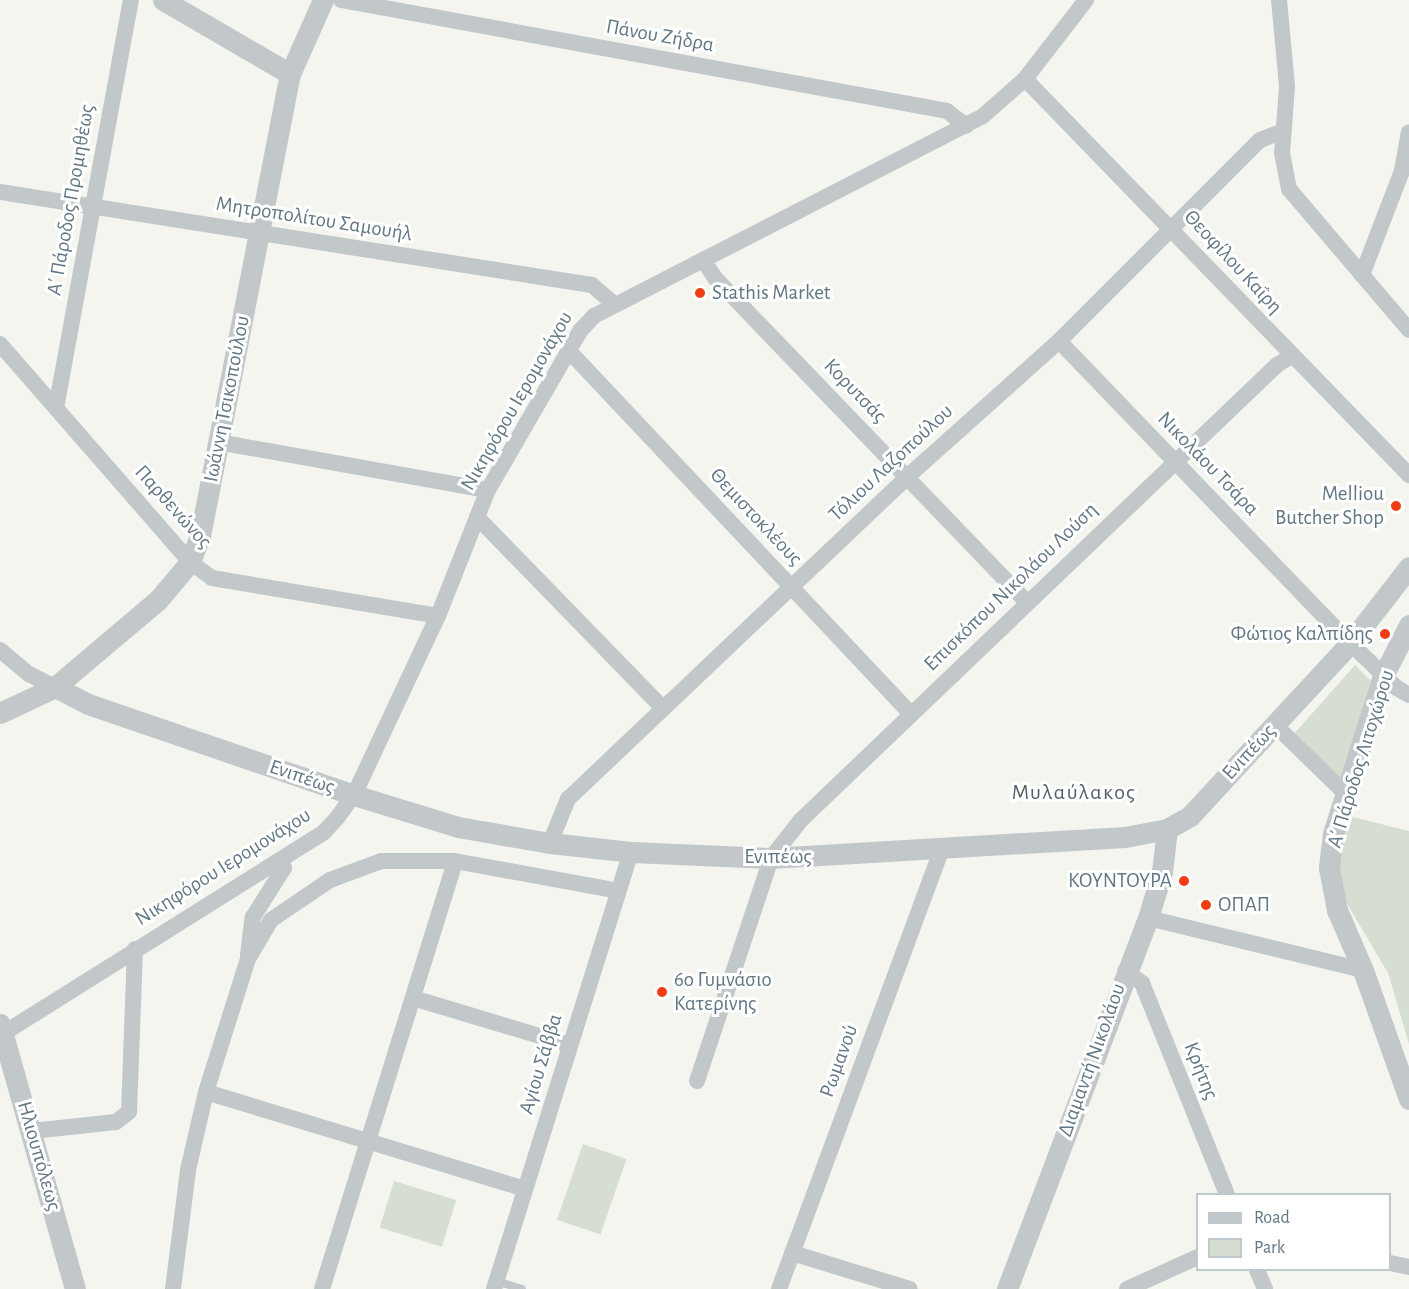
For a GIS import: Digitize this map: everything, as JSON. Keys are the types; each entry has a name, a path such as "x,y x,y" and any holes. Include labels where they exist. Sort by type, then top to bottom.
{"street":[{"name":"Α΄ Πάροδος Προμηθέως","path":"56,408 131,0"},
{"path":"163,0 290,74"},
{"name":"Ιωάννη Τσικοπούλου","path":"0,713 55,687 158,600 190,562 200,536 290,74 323,0"},
{"name":"Πάνου Ζήδρα","path":"341,0 947,111 966,126"},
{"name":"Νικηφόρου Ιερομονάχου","path":"2,1029 324,832 354,795 438,615 488,490 569,351 594,316 966,126 1025,79 1086,0"},
{"path":"1279,0 1287,87 1281,132 1289,189 1409,330"},
{"name":"Θεοφίλου Καΐρη","path":"1025,79 1173,231 1290,357 1409,475"},
{"name":"Τόλιου Λαζοπούλου","path":"550,843 568,798 907,477 1059,341 1173,231 1260,140 1281,132"},
{"path":"1362,275 1402,171 1409,133"},
{"name":"Μητροπολίτου Σαμουήλ","path":"0,192 592,285 614,304"},
{"name":"Κορυτσάς","path":"703,260 715,278 1028,603"},
{"name":"Νικολάου Τσάρα","path":"1059,341 1350,643 1383,676 1409,695"},
{"name":"Παρθενώνος","path":"0,344 190,562 212,578 438,615"},
{"name":"Θεμιστοκλέους","path":"569,351 911,714"},
{"name":"Επισκόπου Νικολάου Λούση","path":"697,1081 771,858 801,820 1175,461 1277,365 1290,357"},
{"path":"218,442 488,490"},
{"path":"477,517 663,708"},
{"name":"Ενιπέως","path":"55,687 88,704 458,828 550,843 631,852 771,858 1125,837 1167,829 1190,816 1350,643 1409,567"},
{"name":"Α΄ Πάροδος Λιτοχώρου","path":"1409,625 1383,676 1333,834 1330,889 1363,970 1409,1100"},
{"path":"0,650 29,674 55,687"},
{"path":"1275,725 1346,794"},
{"name":"Διαμαντή Νικολάου","path":"1007,1289 1125,971 1148,918 1162,872 1167,829"},
{"name":"Ρωμανού","path":"778,1289 942,849"},
{"name":"Αγίου Σάββα","path":"495,1285 631,852"},
{"path":"173,1289 188,1170 206,1092 248,958 253,917 284,868 281,859"},
{"path":"248,958 272,920 330,880 381,861 455,861 618,891"},
{"path":"322,1289 455,861"},
{"path":"1148,918 1363,970"},
{"path":"32,1131 116,1122 129,1112 135,949"},
{"name":"Κρήτης","path":"1125,971 1142,983 1227,1193"},
{"path":"413,998 570,1045"},
{"name":"Ηλιουπόλεως","path":"2,1029 75,1289"},
{"path":"206,1092 525,1189"},
{"path":"792,1253 910,1289"},
{"path":"1127,1289 1196,1257"},
{"path":"1391,1263 1409,1267"},
{"path":"1258,1271 1265,1289"}],"lane":[{"path":"495,1285 522,1289"}],"green space":[{"path":"1355,665 1373,683 1341,782 1293,735"},
{"path":"1349,816 1409,831 1409,1044 1388,973 1346,902 1338,874 1341,839"},
{"path":"583,1144 626,1159 600,1235 557,1220"},
{"path":"394,1181 456,1200 442,1247 380,1228"}],"place":[{"name":"Stathis Market","path":"700,293"},
{"name":"Melliou Butcher Shop","path":"1396,506"},
{"name":"Φώτιος Καλπίδης","path":"1385,634"},
{"name":"ΚΟΥΝΤΟΥΡΑ","path":"1184,881"},
{"name":"ΟΠΑΠ","path":"1206,905"},
{"name":"6ο Γυμνάσιο Κατερίνης","path":"662,992"}],"district":[{"name":"Μυλαύλακος","path":"1074,793"}]}
